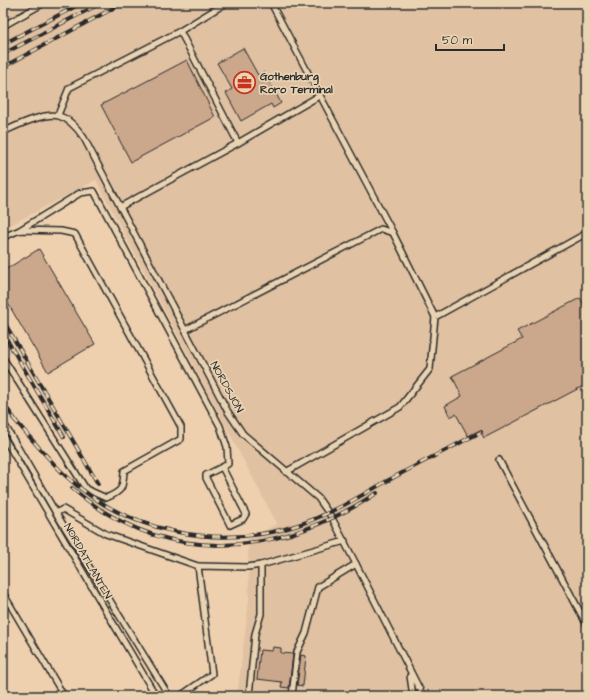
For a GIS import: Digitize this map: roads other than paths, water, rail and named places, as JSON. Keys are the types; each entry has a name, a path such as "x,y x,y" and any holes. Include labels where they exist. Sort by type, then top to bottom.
{"lane":[{"path":"3,26 44,3"},
{"path":"3,132 29,119 58,115 69,88 180,31 226,3"},
{"path":"271,3 318,96 393,232 434,317 430,369 400,407 286,472"},
{"path":"180,31 238,143"},
{"path":"120,207 238,143 318,96"},
{"name":"NORDSJÖN","path":"58,115 74,125 84,138 228,412 243,434 318,498 329,512 345,541 409,671"},
{"path":"3,237 20,230 80,193 94,191 220,426 227,448 228,464 222,467 206,475 206,478 230,525 242,519 246,514 222,467"},
{"path":"185,330 381,229 385,219"},
{"path":"381,229 393,232"},
{"path":"3,358 86,489 97,495 106,498 118,493 123,486 124,471 181,439 181,427 75,234 61,231 20,230"},
{"path":"434,317 587,233"},
{"path":"3,422 56,513 169,696"},
{"name":"NORDATLANTEN","path":"3,436 156,696"},
{"path":"499,460 587,625"},
{"path":"56,513 64,508 106,534 198,566 261,565 345,541"},
{"path":"292,696 297,652 306,633 318,588 356,564"},
{"path":"249,696 254,634 261,614 261,565"},
{"path":"180,696 212,674 198,566"},
{"path":"3,593 64,696"},
{"path":"409,671 413,696"},
{"path":"409,671 423,696"}],"railway":[{"path":"3,44 82,3"},
{"path":"3,54 101,3"},
{"path":"3,67 123,3"},
{"path":"3,320 98,484"},
{"path":"3,333 64,437"},
{"path":"3,403 16,421"},
{"path":"13,418 45,455 66,476 90,496 117,511 145,523 175,532 206,536 237,536 268,533 310,521 344,505 481,432"},
{"path":"72,488 108,514 145,532 184,542 223,545 262,541 301,531 339,514 377,493"}],"place":[{"name":"Gothenburg Roro Terminal","path":"245,82"}]}
